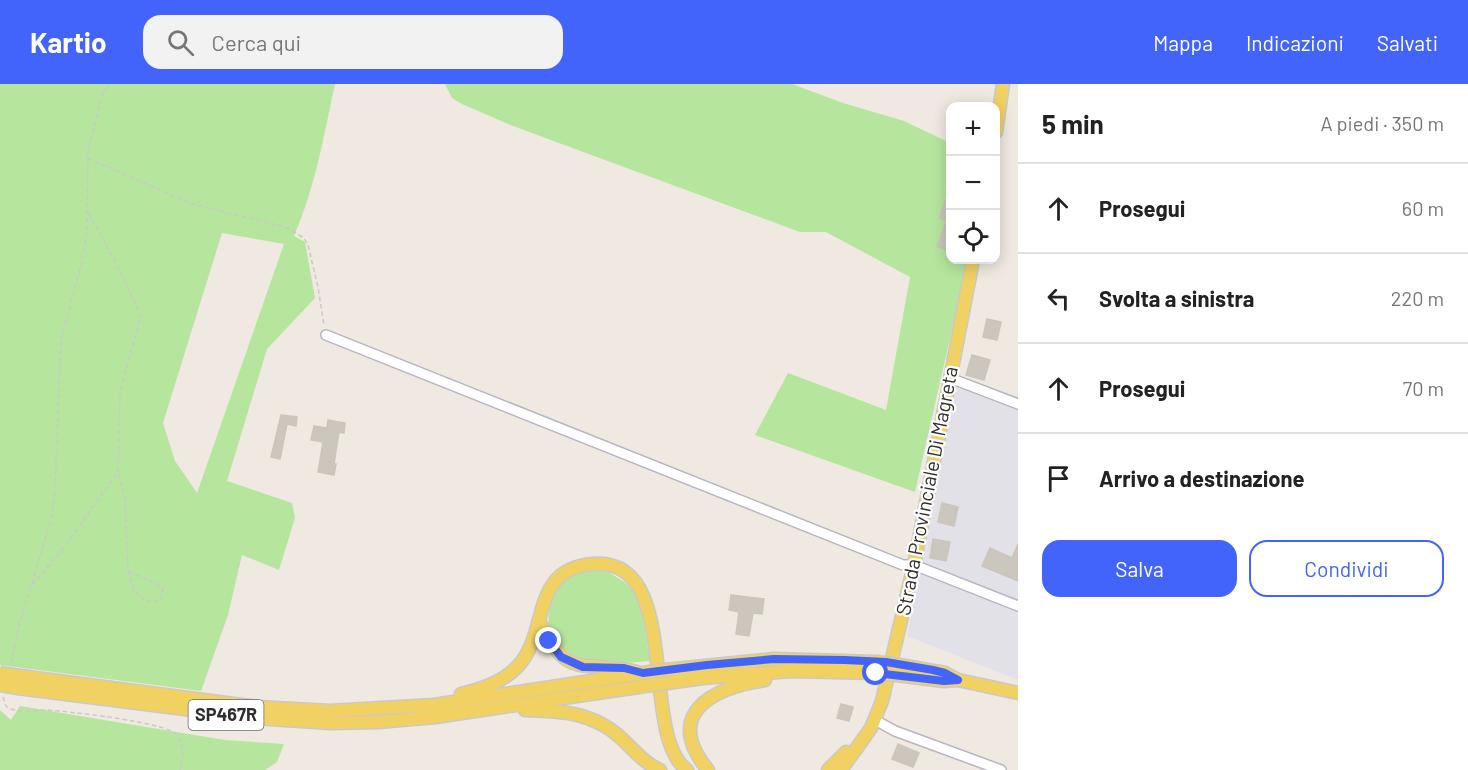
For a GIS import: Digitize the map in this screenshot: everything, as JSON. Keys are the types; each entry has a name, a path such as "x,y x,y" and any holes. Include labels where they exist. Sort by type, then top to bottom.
{"main road":[{"path":"1000,105 1003,84"},
{"name":"Strada Provinciale Di Magreta","path":"875,720 882,701 914,565 972,264"},
{"path":"417,707 438,698 474,691 504,678 519,665 532,645 547,591 558,578 574,568 594,564 613,566 628,575 640,588 649,610 667,732 672,753 679,765 687,770"},
{"path":"539,620 549,641 561,657 583,667 624,668 647,673"},
{"name":"SP467R","path":"12,677 212,713 312,722 378,722 500,708 652,685 666,677 774,659 945,673 958,680 1018,693"},
{"name":"SP467R","path":"12,677 257,707 330,711 417,707 647,673 666,677 703,678 876,667"},
{"path":"708,770 696,756 691,744 689,730 698,707 706,700 732,688 776,678 791,671"},
{"path":"2,690 12,677"},
{"path":"500,708 573,712 594,719 610,728 649,764 660,770"},
{"path":"828,770 875,720"},
{"path":"840,770 875,720"},
{"path":"667,732 678,752 698,770"}],"street":[{"path":"326,335 903,565 914,565 1018,606"},
{"path":"950,378 1018,404"},
{"path":"875,720 895,731 1001,770"}],"path":[{"path":"12,677 31,585 52,516 61,340 81,265 87,231 88,158 102,96 110,84"},
{"path":"88,158 189,203 285,227 304,238 308,245 318,287 326,335"},
{"path":"87,211 113,257 141,316 120,392 118,473 125,498 128,571 134,590 145,601 160,601 164,589 128,571"},
{"path":"31,585 68,543 118,473"},
{"path":"2,690 6,706 19,712 56,711 142,723 172,731 180,741 184,755 180,770"}],"shaded area":[{"path":"958,375 1018,399 1018,680 907,636"}],"green space":[{"path":"0,84 335,84 313,180 294,236 305,242 315,298 267,349 227,481 292,503 295,518 279,570 242,555 228,615 201,691 0,665","holes":["222,233 284,244 197,493 175,461 163,423"]},
{"path":"445,84 792,84 843,103 904,121 946,141 946,264 965,264 915,492 755,435 788,373 886,410 910,277 826,232 800,232 513,126 452,98"},
{"path":"589,570 608,572 636,592 642,612 650,661 614,664 581,662 570,656 555,641 549,624 550,606 554,597 565,581"},
{"path":"20,706 225,740 284,744 277,762 265,770 0,770 0,710 11,720"}],"building":[{"path":"946,200 946,221 939,218"},
{"path":"946,224 946,250 937,246"},
{"path":"987,319 1001,322 997,340 983,337"},
{"path":"972,355 990,360 984,380 966,375"},
{"path":"281,415 297,417 296,426 287,424 280,459 271,457"},
{"path":"328,420 345,423 344,433 339,432 334,475 318,472 323,442 311,440 314,426 327,428"},
{"path":"942,503 958,507 954,526 938,522"},
{"path":"933,539 950,542 946,561 930,558"},
{"path":"1018,544 1018,581 982,566 990,548 1012,558"},
{"path":"731,595 764,599 762,614 753,613 749,636 736,634 739,612 729,610"},
{"path":"841,704 853,707 849,721 837,718"},
{"path":"898,744 919,753 913,767 892,759"}],"route":[{"path":"549,641 561,657 583,667 624,668 643,673 774,659 845,660 886,662 933,670 958,680 944,681 876,673"}]}
